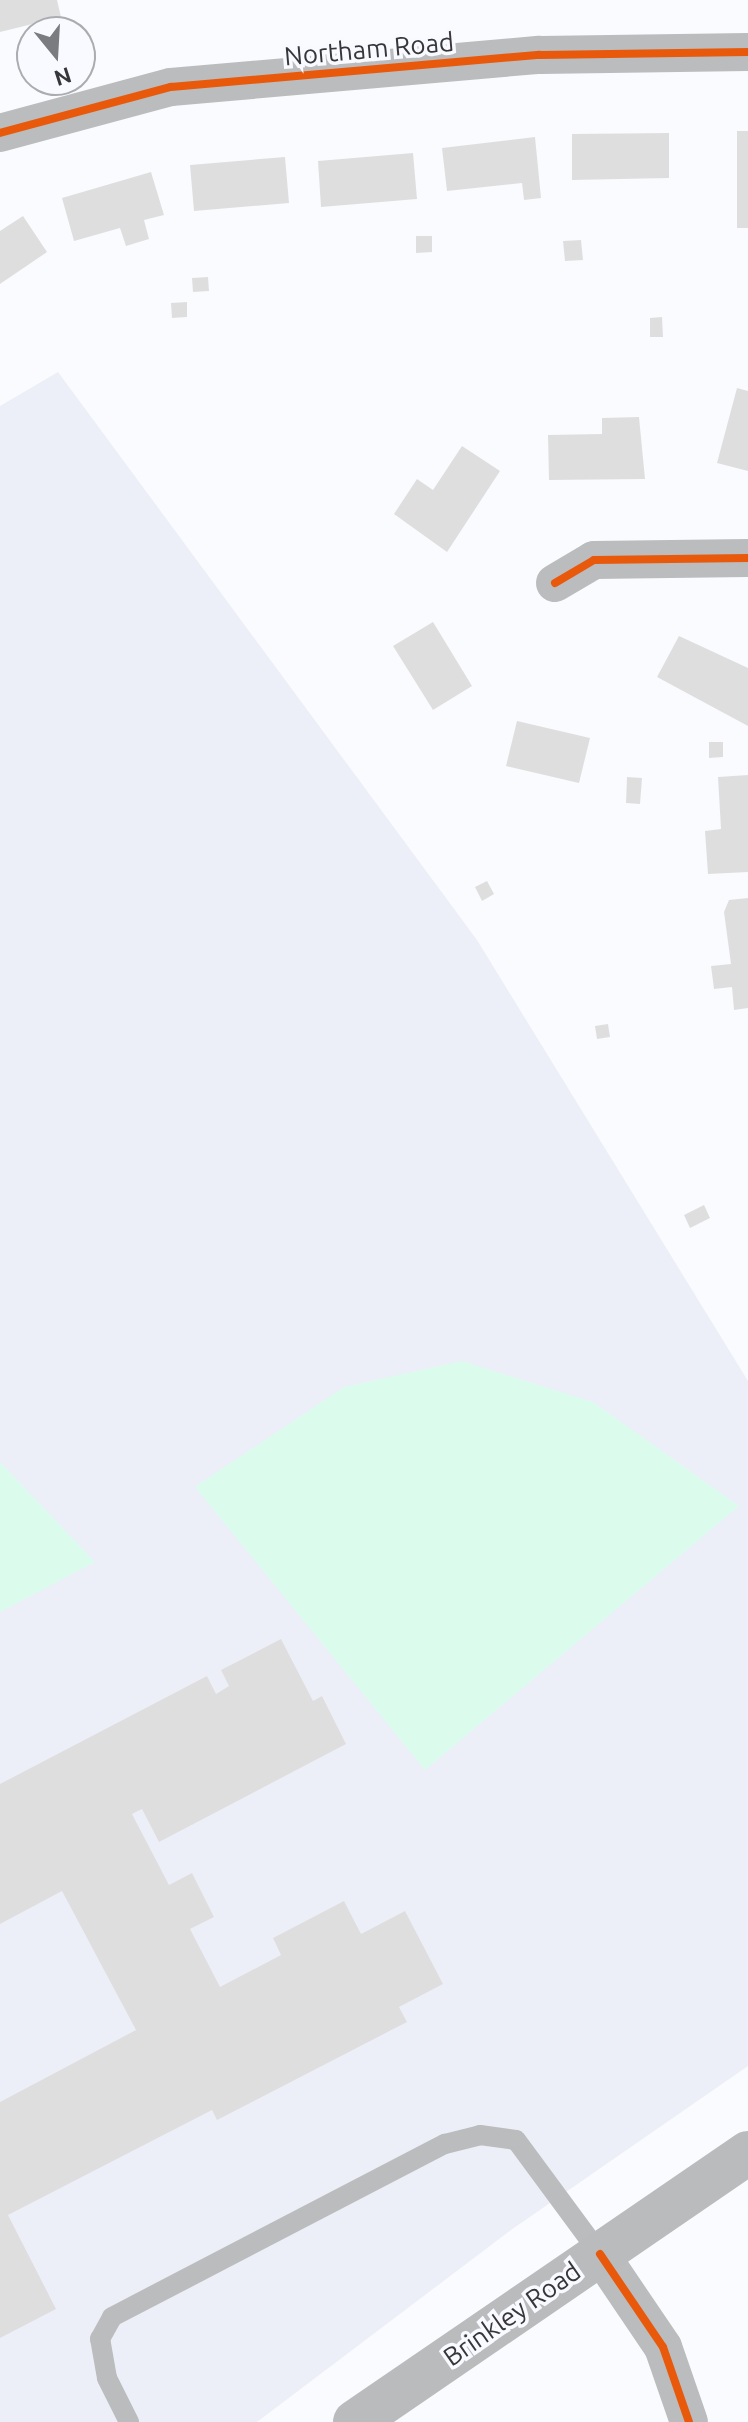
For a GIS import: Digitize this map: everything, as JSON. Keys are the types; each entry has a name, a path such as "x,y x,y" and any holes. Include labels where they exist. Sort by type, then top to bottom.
{"main road":[{"name":"Brinkley Road","path":"355,2422 748,2153"}],"street":[{"name":"Northam Road","path":"0,133 171,87 540,55 748,52"},
{"path":"555,583 594,560 748,558"},
{"path":"600,2254 663,2347 689,2422"}],"lane":[{"path":"129,2422 107,2378 100,2339 112,2317 445,2144 480,2135 516,2140 600,2254"}],"shaded area":[{"path":"58,372 477,940 748,1381 748,2066 511,2230 257,2422 0,2422 0,406"}],"green space":[{"path":"462,1361 593,1402 739,1506 425,1770 195,1487 344,1387"},
{"path":"0,1462 95,1562 0,1612"}],"building":[{"path":"0,0 57,0 61,16 16,16 16,28 0,32"},
{"path":"737,131 748,131 748,228 737,228"},
{"path":"669,133 669,178 572,180 572,134"},
{"path":"535,137 541,198 524,200 522,183 447,191 442,148"},
{"path":"413,153 417,199 321,207 318,161"},
{"path":"285,157 289,203 194,211 190,165"},
{"path":"151,172 164,215 144,220 149,239 126,246 120,228 74,241 62,198"},
{"path":"23,216 47,252 0,284 0,231"},
{"path":"416,236 432,236 432,252 416,253"},
{"path":"581,240 583,260 565,261 563,241"},
{"path":"208,277 209,291 193,292 192,278"},
{"path":"187,302 187,317 172,318 171,303"},
{"path":"662,317 663,337 650,337 650,318"},
{"path":"737,388 748,391 748,471 717,463"},
{"path":"639,417 645,479 549,480 548,435 602,434 602,418"},
{"path":"462,446 500,471 447,552 394,514 417,479 433,490"},
{"path":"433,622 472,686 433,710 393,646"},
{"path":"679,636 748,668 748,726 657,677"},
{"path":"517,721 590,738 579,783 506,766"},
{"path":"709,742 723,742 723,757 709,758"},
{"path":"748,775 748,872 708,874 705,831 721,829 718,777"},
{"path":"627,777 642,778 640,804 626,803"},
{"path":"487,881 494,894 482,901 475,887"},
{"path":"748,898 748,1008 734,1010 732,987 714,989 711,966 731,964 724,912 729,900"},
{"path":"608,1024 610,1037 597,1039 595,1026"},
{"path":"704,1205 710,1218 690,1228 684,1215"},
{"path":"281,1639 313,1701 322,1696 346,1744 159,1842 142,1809 132,1814 169,1885 192,1873 214,1917 190,1929 220,1987 281,1955 273,1938 344,1901 361,1934 405,1911 443,1984 399,2007 407,2022 217,2120 212,2110 8,2215 56,2309 0,2338 0,2102 136,2030 62,1891 0,1924 0,1784 207,1676 216,1694 229,1686 221,1670"}],"cycle path":[{"path":"0,133 171,87 540,55 748,52"},
{"path":"555,583 594,560 748,558"},
{"path":"600,2254 663,2347 689,2422"}]}
